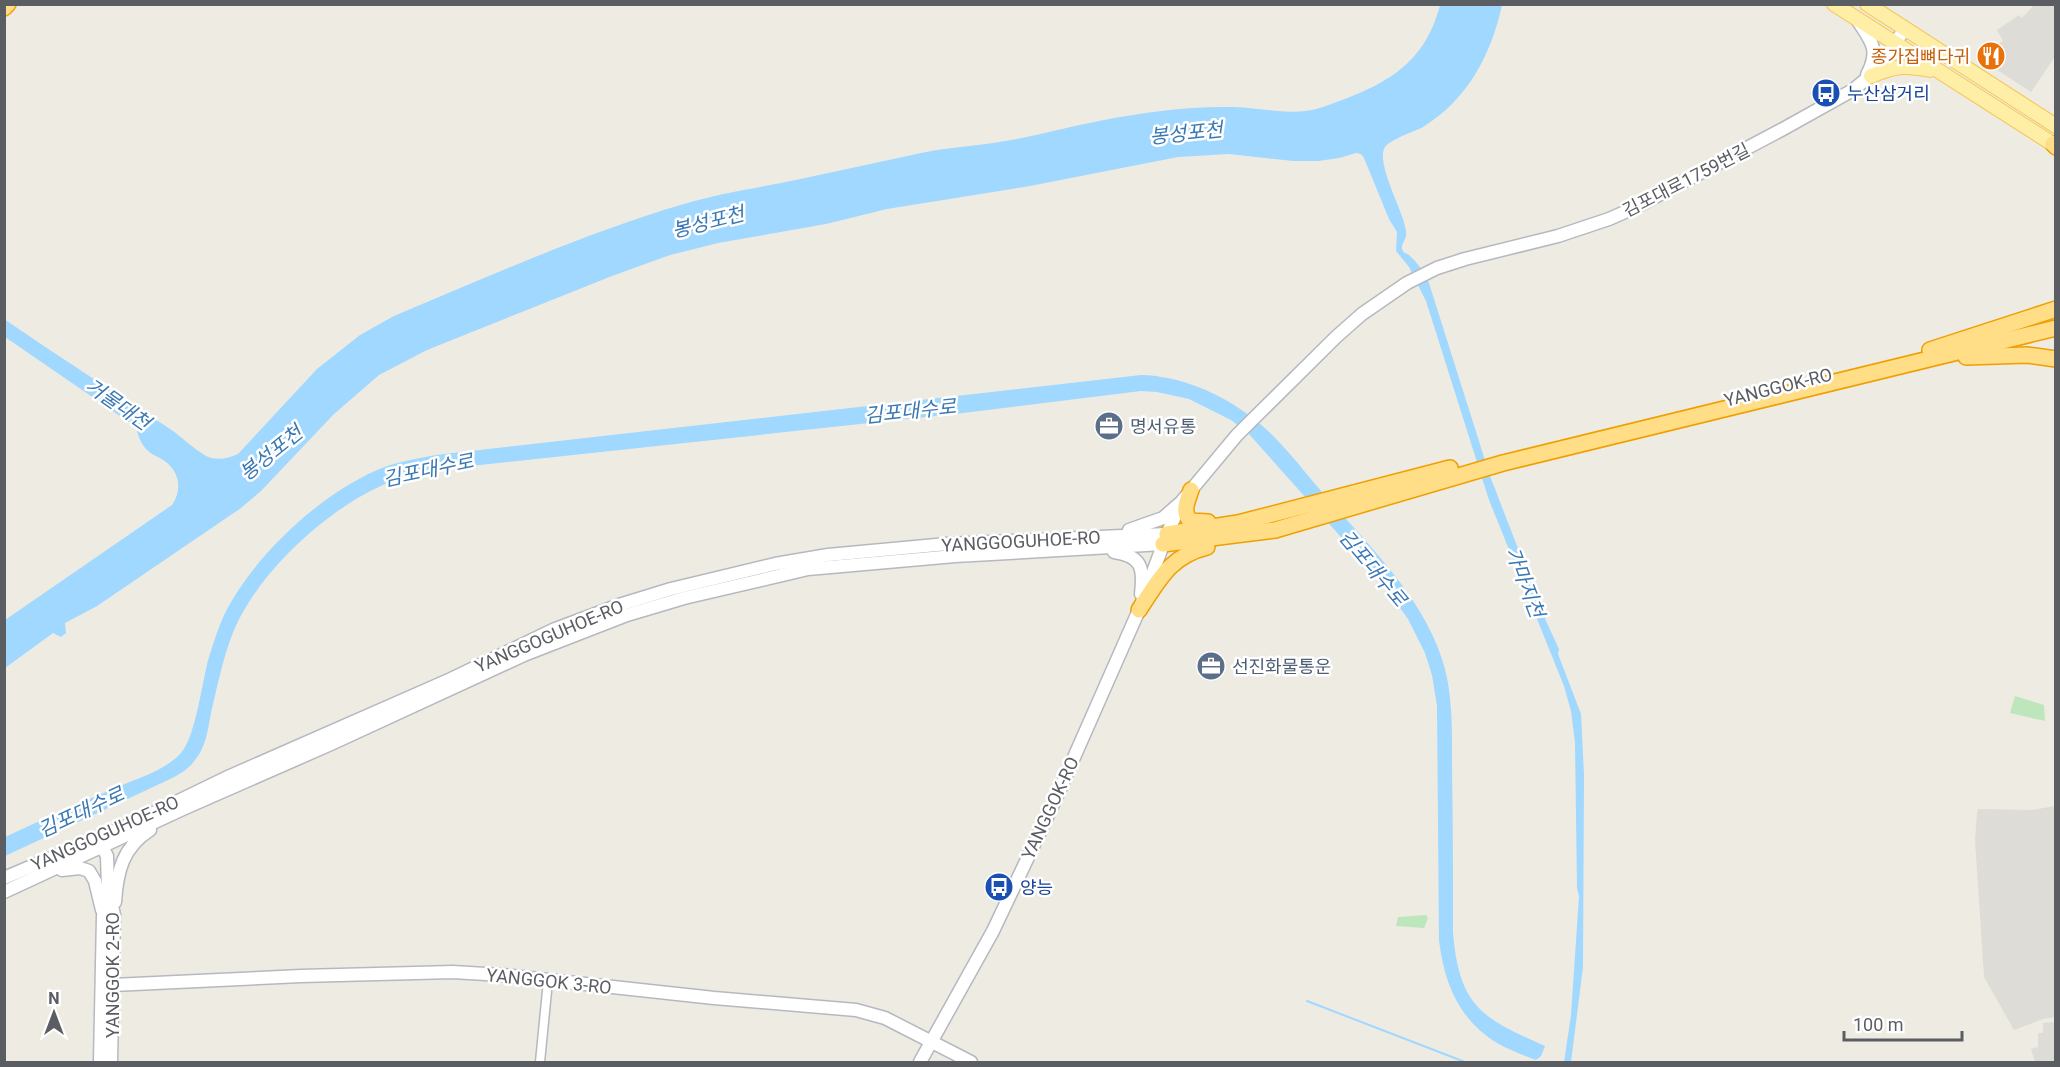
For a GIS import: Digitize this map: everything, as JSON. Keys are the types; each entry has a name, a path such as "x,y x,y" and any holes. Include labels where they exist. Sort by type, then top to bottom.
{"highway":[{"path":"1924,356 2055,309"},
{"name":"YANGGOK-RO","path":"1924,356 2055,320"},
{"name":"YANGGOK-RO","path":"1465,469 1924,356 2055,328"},
{"path":"1924,356 2027,355 2055,359"},
{"path":"1165,539 1289,511 1339,496 1465,469"},
{"path":"1139,610 1168,569 1180,557 1192,550 1302,523 1465,469"},
{"path":"1186,496 1185,509 1190,520 1238,523"},
{"path":"1165,539 1275,530"}],"main road":[{"path":"1834,4 2055,146"},
{"path":"1868,4 2055,126"},
{"path":"1933,69 1938,50"},
{"path":"1868,79 1889,68 1902,66 1933,69"}],"street":[{"path":"1857,20 1870,39 1875,53 1868,79"},
{"name":"김포대로1759번길","path":"1186,496 1239,433 1336,337 1362,314 1407,283 1465,259 1558,236 1617,216 1783,129 1868,79 1883,65 1904,29"},
{"path":"1108,536 1163,518 1186,496"},
{"path":"1165,539 1186,496"},
{"name":"YANGGOGUHOE-RO","path":"4,892 43,874 131,824 230,776 451,679 555,629 618,605 671,589 775,564 828,555 947,544 1108,536 1165,539"},
{"name":"YANGGOGUHOE-RO","path":"4,878 100,843 185,808 567,637 627,615 684,598 808,569 955,555 1083,549 1165,539"},
{"name":"YANGGOK-RO","path":"920,1062 993,931 1057,796 1139,610 1165,539"},
{"path":"1083,549 1126,554 1136,559 1141,566 1142,581 1139,610"},
{"path":"108,916 120,864 131,846 146,832 185,808"},
{"name":"YANGGOK 2-RO","path":"100,843 107,856 108,888 100,1062"},
{"path":"43,874 68,868 81,868 89,872 95,881 108,916"},
{"name":"YANGGOK 2-RO","path":"108,916 113,985 111,1062"},
{"name":"YANGGOK 3-RO","path":"113,985 301,976 453,972 856,1010 885,1018 971,1062"},
{"path":"540,1062 548,981"}],"shaded area":[{"path":"2035,4 2055,5 2056,55 2031,92 1997,70 2004,64 1994,46 2003,41 1997,30 2019,15 2022,18"},
{"path":"2055,806 2055,1017 2014,1030 1984,977 1975,840 1977,813 1978,809 2032,810"},
{"path":"2055,1022 2055,1062 2035,1062 2031,1049 2038,1047 2038,1033 2043,1033 2043,1023"}],"green space":[{"path":"2015,696 2044,705 2045,721 2010,713"},
{"path":"1426,915 1428,918 1424,928 1396,926 1398,917"}],"water":[{"path":"1440,5 1502,5 1484,58 1465,89 1439,116 1386,146 1383,156 1389,184 1405,228 1406,236 1402,250 1415,261 1428,280 1490,476 1559,649 1558,654 1581,714 1584,775 1583,967 1571,1062 1564,1062 1571,1015 1579,896 1575,743 1571,711 1564,686 1489,500 1426,301 1409,267 1396,251 1397,232 1389,219 1361,154 1318,161 1293,161 1229,154 1178,157 1030,186 887,209 826,224 718,243 670,255 612,276 427,350 379,375 334,414 261,491 241,508 97,606 65,623 66,633 61,637 53,633 5,668 5,620 172,505 177,494 178,482 171,466 150,453 142,444 136,427 5,337 4,319 170,429 201,453 211,458 228,458 238,454 317,369 360,335 394,316 610,228 714,196 921,153 1017,139 1116,118 1166,110 1200,108 1234,107 1290,112 1312,110 1381,83 1397,72 1423,45 1433,27"},
{"name":"김포대수로","path":"1141,375 1185,382 1199,387 1226,400 1260,424 1288,452 1394,574 1425,620 1445,669 1451,706 1453,932 1461,977 1477,1006 1489,1017 1504,1027 1545,1046 1541,1056 1536,1060 1497,1043 1484,1034 1463,1012 1445,971 1439,940 1437,706 1432,675 1425,653 1408,619 1382,583 1248,433 1231,420 1189,399 1157,392 1141,391 963,413 461,467 416,474 390,482 367,493 319,526 275,568 257,591 242,614 231,638 204,744 199,755 189,767 170,779 5,856 5,837 149,774 167,765 181,753 195,721 209,657 219,629 227,608 244,581 279,541 320,504 342,489 387,466 436,455"}],"waterway":[{"path":"1307,1001 1465,1062"}],"place":[{"name":"종가집뼈다귀","path":"1991,56"},
{"name":"누산삼거리","path":"1826,93"},
{"name":"명서유통","path":"1109,426"},
{"name":"선진화물통운","path":"1211,666"},
{"name":"양능","path":"999,887"}],"water label":[{"name":"봉성포천","path":"1186,133"},
{"name":"봉성포천","path":"708,222"},
{"name":"거물대천","path":"118,404"},
{"name":"봉성포천","path":"271,453"},
{"name":"가마지천","path":"1525,582"}]}
